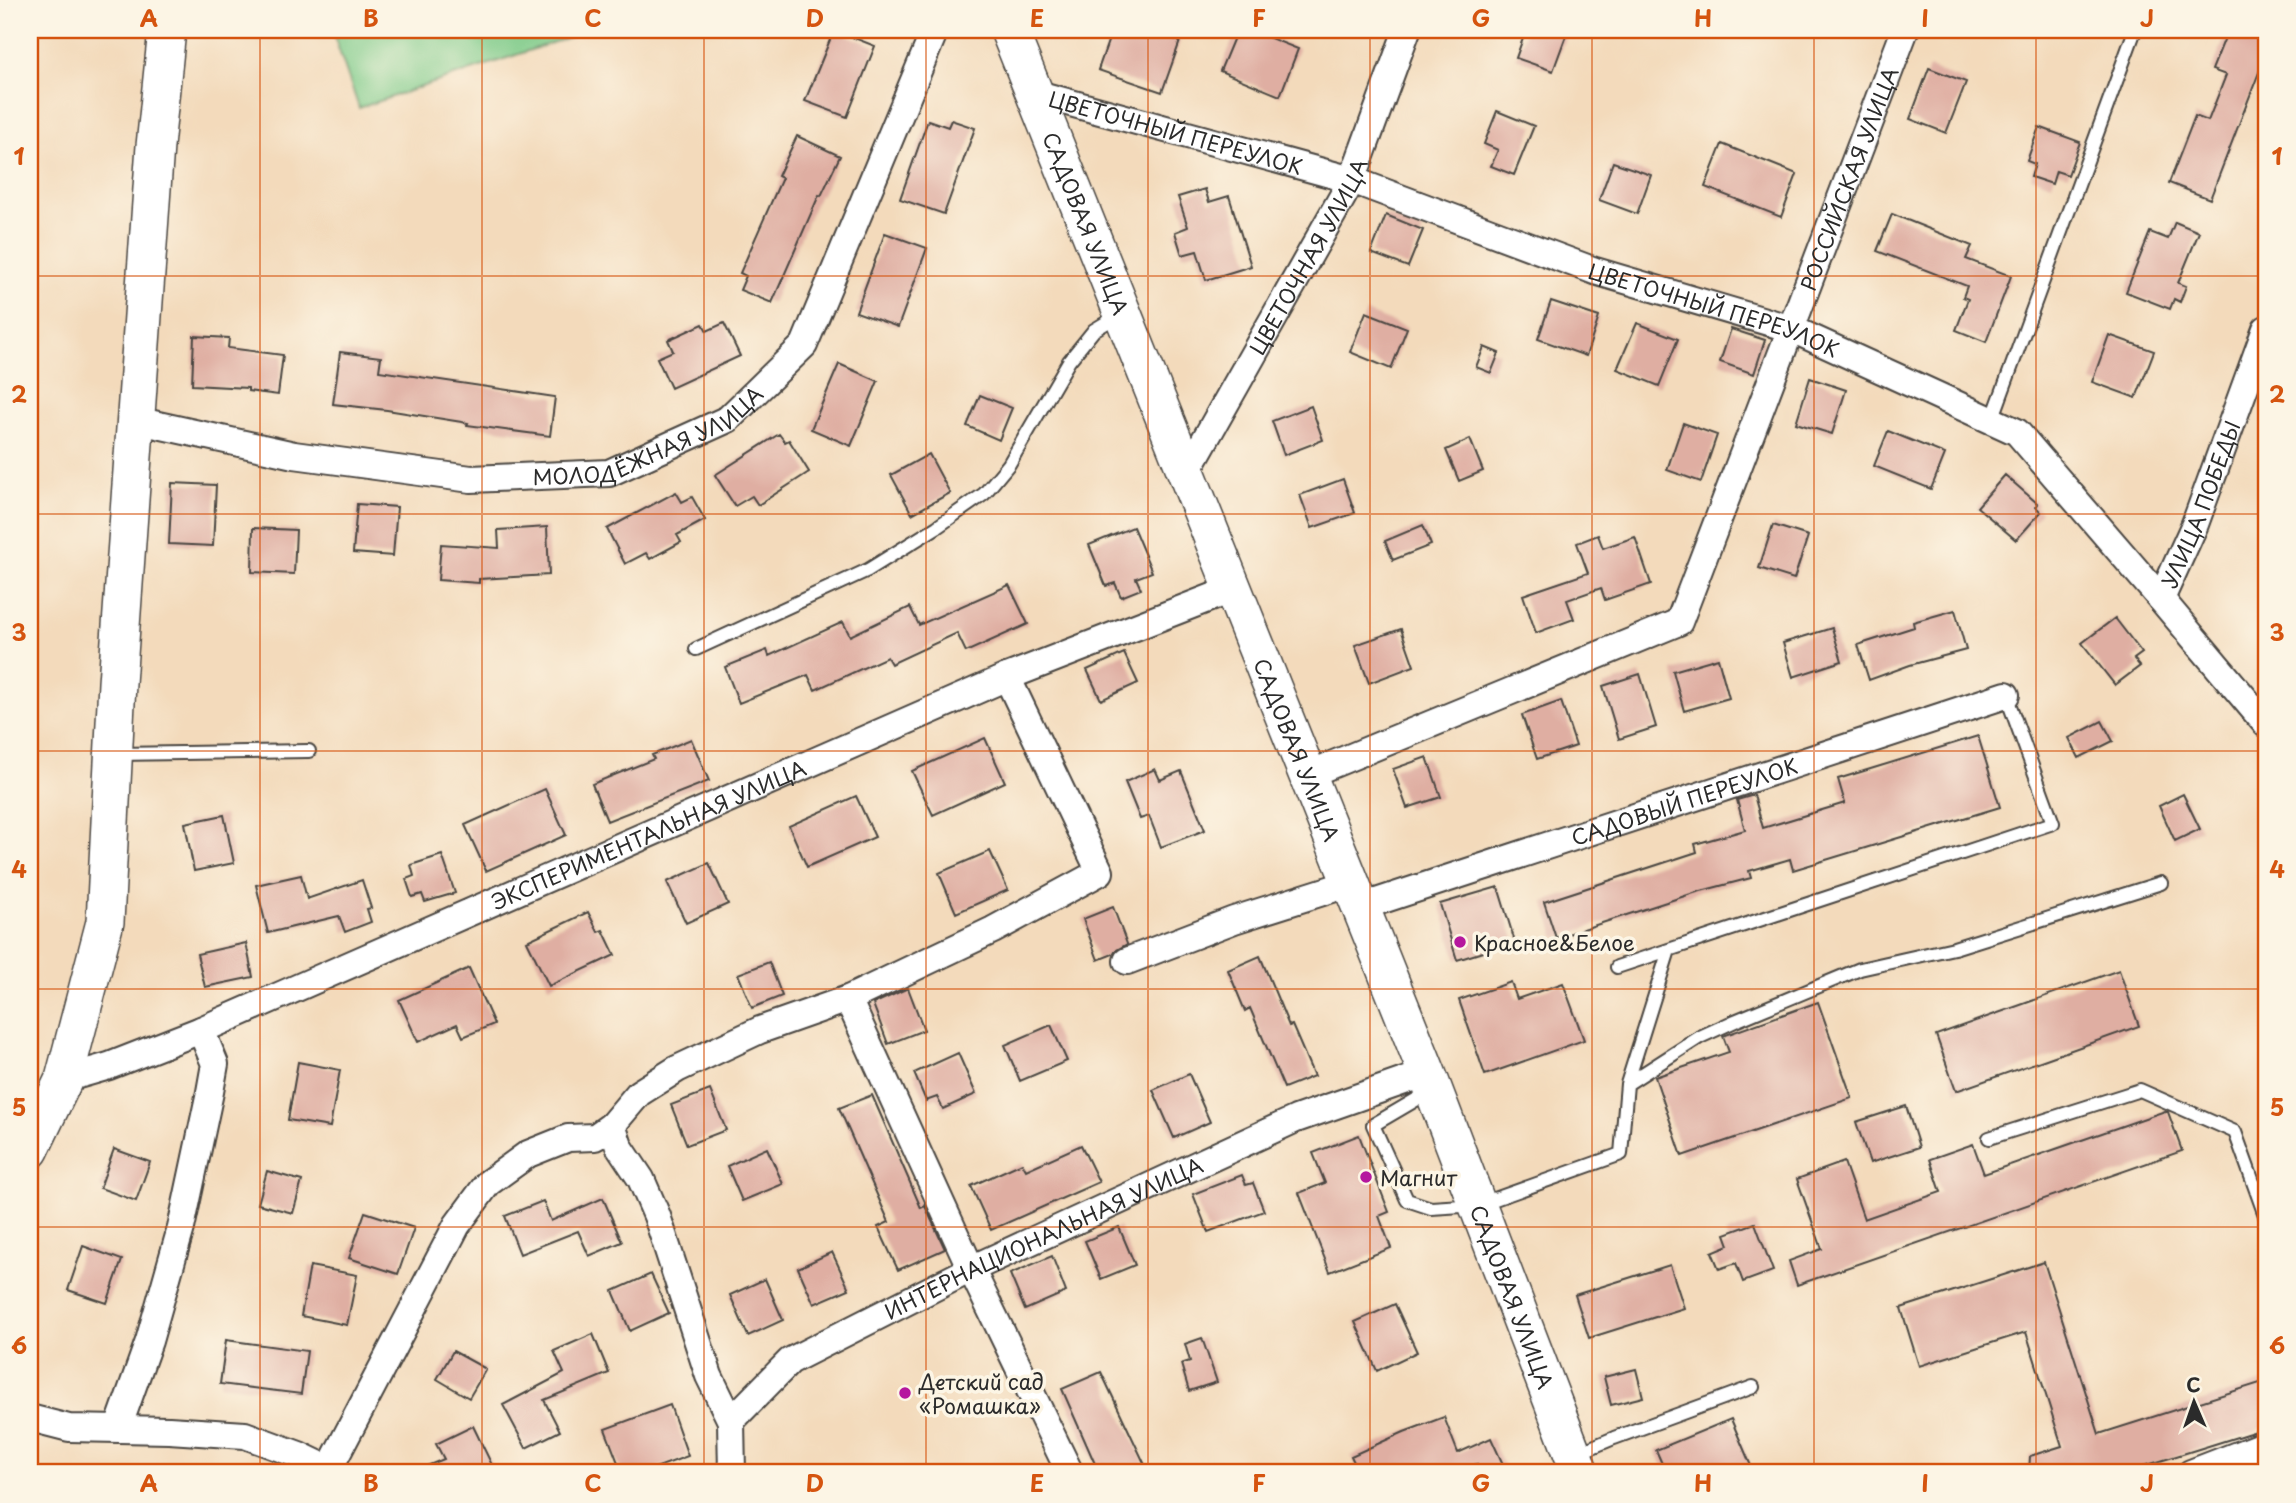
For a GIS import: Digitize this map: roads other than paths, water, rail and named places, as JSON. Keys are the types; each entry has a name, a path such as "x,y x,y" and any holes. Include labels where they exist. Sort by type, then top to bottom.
{"main road":[{"path":"30,1150 64,1079 105,922 135,420 155,146 167,30"},
{"name":"САДОВАЯ УЛИЦА","path":"1009,30 1430,1082 1576,1464"}],"street":[{"name":"МОЛОДЁЖНАЯ УЛИЦА","path":"135,420 294,454 471,479 609,473 728,419 804,345 936,30"},
{"name":"ЦВЕТОЧНАЯ УЛИЦА","path":"1186,471 1352,180 1407,30"},
{"name":"РОССИЙСКАЯ УЛИЦА","path":"1307,775 1679,622 1906,30"},
{"name":"ЦВЕТОЧНЫЙ ПЕРЕУЛОК","path":"1034,93 1352,180 1595,271 1792,329 2017,432 2266,724"},
{"name":"УЛИЦА ПОБЕДЫ","path":"2161,599 2195,524 2266,329"},
{"name":"ЭКСПЕРИМЕНТАЛЬНАЯ УЛИЦА","path":"64,1079 110,1066 201,1030 1007,677 1233,589"},
{"path":"30,1418 69,1428 245,1435 299,1455 328,1471 457,1225 488,1183 528,1154 568,1138 595,1137 612,1125 639,1093 677,1069 760,1030 848,999 981,936 1100,872 1007,677"},
{"name":"САДОВЫЙ ПЕРЕУЛОК","path":"1127,961 1234,920 1356,895 2006,695"},
{"path":"848,999 971,1269 1070,1473"},
{"path":"117,1428 149,1341 181,1228 211,1091 215,1065 201,1030"},
{"name":"ИНТЕРНАЦИОНАЛЬНАЯ УЛИЦА","path":"731,1421 790,1361 971,1269 1296,1119 1430,1082"},
{"path":"612,1125 619,1146 641,1179 657,1216 709,1376 731,1421 732,1473"},
{"path":"2191,1473 2266,1444"}],"lane":[{"path":"1992,420 2135,30"},
{"path":"696,649 868,570 984,494 1009,464 1069,360 1094,330 1123,313"},
{"path":"1617,967 2053,823 2006,695"},
{"path":"113,754 309,751"},
{"path":"1627,1084 1700,1037 1860,969 1954,948 2161,883"},
{"path":"1430,1082 1373,1125 1407,1200 1431,1208 1478,1205 1621,1154 1627,1084 1669,950"},
{"path":"1989,1138 2140,1090 2235,1132 2266,1218"},
{"path":"1576,1464 1753,1387"}],"place":[{"name":"Красное&Белое","path":"1460,942"},
{"name":"Магнит","path":"1366,1177"},
{"name":"Детский сад «Ромашка»","path":"905,1393"}]}
